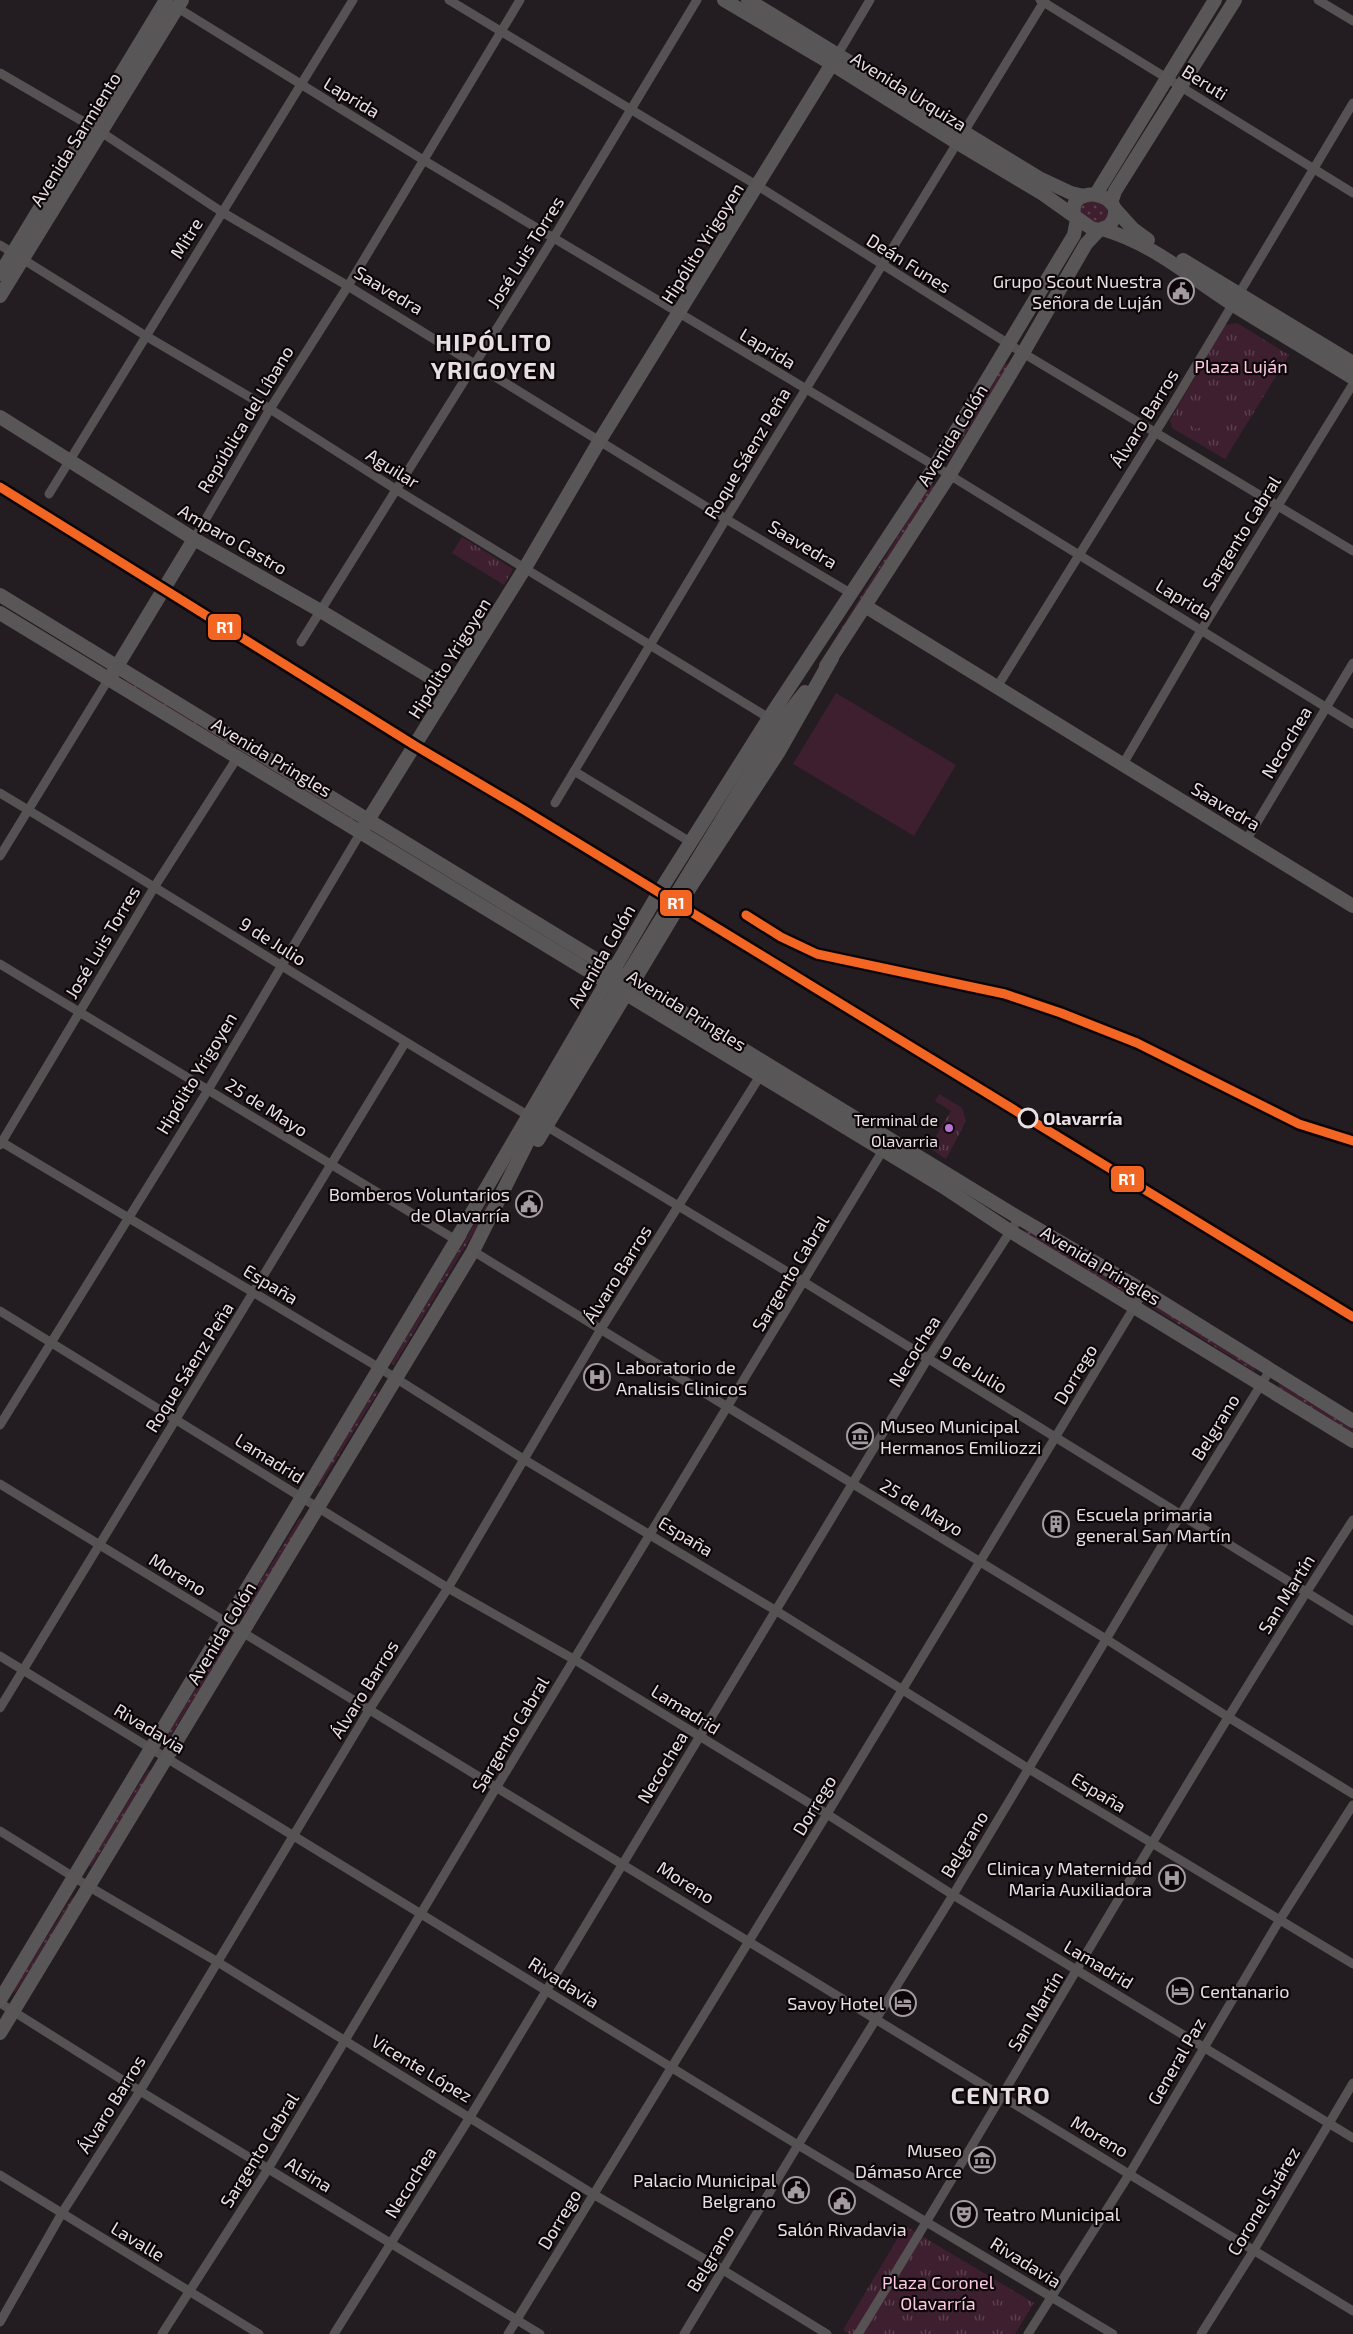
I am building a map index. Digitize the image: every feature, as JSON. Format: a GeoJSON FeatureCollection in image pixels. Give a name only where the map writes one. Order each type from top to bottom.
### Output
{"type":"FeatureCollection","features":[{"type":"Feature","properties":{"kind":"main road","name":"Avenida Urquiza"},"geometry":{"type":"LineString","coordinates":[[724,0],[835,59]]}},
{"type":"Feature","properties":{"kind":"main road","name":"Avenida Urquiza"},"geometry":{"type":"LineString","coordinates":[[748,0],[835,59],[960,137],[1076,216]]}},
{"type":"Feature","properties":{"kind":"main road"},"geometry":{"type":"LineString","coordinates":[[1215,0],[1090,195],[1075,202],[1076,216],[1091,228],[1123,235],[1147,246],[1353,363]]}},
{"type":"Feature","properties":{"kind":"main road"},"geometry":{"type":"LineString","coordinates":[[1100,230],[1112,222],[1115,191],[1234,0]]}},
{"type":"Feature","properties":{"kind":"main road","name":"Avenida Sarmiento"},"geometry":{"type":"LineString","coordinates":[[0,296],[18,255],[173,2]]}},
{"type":"Feature","properties":{"kind":"main road","name":"Hipólito Yrigoyen"},"geometry":{"type":"LineString","coordinates":[[361,832],[525,568],[600,440],[835,59]]}},
{"type":"Feature","properties":{"kind":"main road","name":"Avenida Urquiza"},"geometry":{"type":"LineString","coordinates":[[960,137],[1071,193],[1090,195]]}},
{"type":"Feature","properties":{"kind":"main road"},"geometry":{"type":"LineString","coordinates":[[1090,195],[1105,197],[1140,235],[1353,378]]}},
{"type":"Feature","properties":{"kind":"main road","name":"Avenida Colón"},"geometry":{"type":"LineString","coordinates":[[538,1121],[826,634],[935,466],[1074,235],[1076,216]]}},
{"type":"Feature","properties":{"kind":"main road","name":"Avenida Colón"},"geometry":{"type":"LineString","coordinates":[[0,2002],[150,1747],[456,1240],[627,994],[692,886],[778,753],[832,658],[949,476],[1086,244],[1100,230]]}},
{"type":"Feature","properties":{"kind":"main road","name":"Avenida Sarmiento"},"geometry":{"type":"LineString","coordinates":[[0,274],[18,255]]}},
{"type":"Feature","properties":{"kind":"main road","name":"Amparo Castro"},"geometry":{"type":"LineString","coordinates":[[0,417],[194,539],[319,610],[450,689]]}},
{"type":"Feature","properties":{"kind":"main road","name":"República del Líbano"},"geometry":{"type":"LineString","coordinates":[[108,680],[194,539]]}},
{"type":"Feature","properties":{"kind":"main road","name":"Avenida Pringles"},"geometry":{"type":"LineString","coordinates":[[0,595],[635,981],[1019,1218],[1144,1291],[1353,1421]]}},
{"type":"Feature","properties":{"kind":"main road","name":"Saavedra"},"geometry":{"type":"LineString","coordinates":[[865,606],[1248,839],[1353,906]]}},
{"type":"Feature","properties":{"kind":"main road","name":"Avenida Pringles"},"geometry":{"type":"LineString","coordinates":[[0,613],[883,1150],[1010,1231],[1353,1441]]}},
{"type":"Feature","properties":{"kind":"main road","name":"Avenida Colón"},"geometry":{"type":"LineString","coordinates":[[0,2033],[472,1251],[607,982],[658,894],[775,720],[832,658]]}},
{"type":"Feature","properties":{"kind":"street","name":"Mitre"},"geometry":{"type":"LineString","coordinates":[[49,494],[352,0]]}},
{"type":"Feature","properties":{"kind":"street","name":"Deán Funes"},"geometry":{"type":"LineString","coordinates":[[449,0],[758,186],[882,267],[1023,353],[1353,551]]}},
{"type":"Feature","properties":{"kind":"street","name":"República del Líbano"},"geometry":{"type":"LineString","coordinates":[[194,539],[270,409],[425,161],[520,0]]}},
{"type":"Feature","properties":{"kind":"street","name":"José Luis Torres"},"geometry":{"type":"LineString","coordinates":[[301,642],[554,237],[697,0]]}},
{"type":"Feature","properties":{"kind":"street","name":"Hipólito Yrigoyen"},"geometry":{"type":"LineString","coordinates":[[835,59],[870,0]]}},
{"type":"Feature","properties":{"kind":"street"},"geometry":{"type":"LineString","coordinates":[[1318,0],[1353,21]]}},
{"type":"Feature","properties":{"kind":"street","name":"Beruti"},"geometry":{"type":"LineString","coordinates":[[1043,1],[1353,193]]}},
{"type":"Feature","properties":{"kind":"street","name":"Roque Sáenz Peña"},"geometry":{"type":"LineString","coordinates":[[555,803],[1043,1]]}},
{"type":"Feature","properties":{"kind":"street","name":"Laprida"},"geometry":{"type":"LineString","coordinates":[[173,2],[300,85],[935,466],[1353,724]]}},
{"type":"Feature","properties":{"kind":"street","name":"Saavedra"},"geometry":{"type":"LineString","coordinates":[[0,73],[96,129],[222,212],[348,286],[852,594]]}},
{"type":"Feature","properties":{"kind":"street","name":"Álvaro Barros"},"geometry":{"type":"LineString","coordinates":[[997,687],[1155,433],[1353,103]]}},
{"type":"Feature","properties":{"kind":"street","name":"Aguilar"},"geometry":{"type":"LineString","coordinates":[[0,245],[146,336],[270,409],[650,646],[775,720]]}},
{"type":"Feature","properties":{"kind":"street","name":"Sargento Cabral"},"geometry":{"type":"LineString","coordinates":[[1123,764],[1202,629],[1353,384]]}},
{"type":"Feature","properties":{"kind":"street","name":"Necochea"},"geometry":{"type":"LineString","coordinates":[[1248,839],[1353,663]]}},
{"type":"Feature","properties":{"kind":"street","name":"República del Líbano"},"geometry":{"type":"LineString","coordinates":[[0,856],[108,680]]}},
{"type":"Feature","properties":{"kind":"street","name":"José Luis Torres"},"geometry":{"type":"LineString","coordinates":[[1,1142],[155,886],[237,758]]}},
{"type":"Feature","properties":{"kind":"street"},"geometry":{"type":"LineString","coordinates":[[574,771],[692,843]]}},
{"type":"Feature","properties":{"kind":"street","name":"9 de Julio"},"geometry":{"type":"LineString","coordinates":[[0,793],[155,886],[405,1043],[804,1282],[1353,1621]]}},
{"type":"Feature","properties":{"kind":"street","name":"Hipólito Yrigoyen"},"geometry":{"type":"LineString","coordinates":[[0,1425],[208,1090],[361,832]]}},
{"type":"Feature","properties":{"kind":"street","name":"25 de Mayo"},"geometry":{"type":"LineString","coordinates":[[0,964],[79,1014],[456,1240]]}},
{"type":"Feature","properties":{"kind":"street","name":"Roque Sáenz Peña"},"geometry":{"type":"LineString","coordinates":[[0,1708],[405,1043]]}},
{"type":"Feature","properties":{"kind":"street","name":"Álvaro Barros"},"geometry":{"type":"LineString","coordinates":[[0,2322],[62,2213],[140,2091],[216,1961],[369,1710],[448,1588],[601,1329],[760,1076]]}},
{"type":"Feature","properties":{"kind":"street","name":"España"},"geometry":{"type":"LineString","coordinates":[[1,1142],[130,1216],[378,1367],[395,1380],[525,1460],[776,1610],[1029,1769],[1353,1964]]}},
{"type":"Feature","properties":{"kind":"street","name":"Sargento Cabral"},"geometry":{"type":"LineString","coordinates":[[162,2334],[268,2169],[883,1150]]}},
{"type":"Feature","properties":{"kind":"street","name":"Necochea"},"geometry":{"type":"LineString","coordinates":[[334,2334],[470,2117],[927,1360],[1019,1218]]}},
{"type":"Feature","properties":{"kind":"street","name":"25 de Mayo"},"geometry":{"type":"LineString","coordinates":[[472,1251],[980,1561],[1353,1794]]}},
{"type":"Feature","properties":{"kind":"street","name":"Dorrego"},"geometry":{"type":"LineString","coordinates":[[508,2334],[750,1941],[1144,1291]]}},
{"type":"Feature","properties":{"kind":"street","name":"Lamadrid"},"geometry":{"type":"LineString","coordinates":[[0,1311],[448,1588],[575,1660],[827,1814],[953,1895],[1353,2138]]}},
{"type":"Feature","properties":{"kind":"street","name":"Belgrano"},"geometry":{"type":"LineString","coordinates":[[684,2334],[953,1895],[1270,1370]]}},
{"type":"Feature","properties":{"kind":"street","name":"Moreno"},"geometry":{"type":"LineString","coordinates":[[0,1484],[1353,2311]]}},
{"type":"Feature","properties":{"kind":"street","name":"San Martín"},"geometry":{"type":"LineString","coordinates":[[858,2334],[1003,2097],[1228,1717],[1353,1520]]}},
{"type":"Feature","properties":{"kind":"street","name":"Rivadavia"},"geometry":{"type":"LineString","coordinates":[[0,1656],[798,2145],[927,2220],[1113,2334]]}},
{"type":"Feature","properties":{"kind":"street","name":"General Paz"},"geometry":{"type":"LineString","coordinates":[[1028,2334],[1130,2173],[1279,1921],[1353,1805]]}},
{"type":"Feature","properties":{"kind":"street","name":"Vicente López"},"geometry":{"type":"LineString","coordinates":[[0,1831],[216,1961],[593,2194],[827,2334]]}},
{"type":"Feature","properties":{"kind":"street","name":"Alsina"},"geometry":{"type":"LineString","coordinates":[[0,2002],[140,2091],[540,2334]]}},
{"type":"Feature","properties":{"kind":"street","name":"Coronel Suárez"},"geometry":{"type":"LineString","coordinates":[[1201,2334],[1353,2084]]}},
{"type":"Feature","properties":{"kind":"street","name":"Lavalle"},"geometry":{"type":"LineString","coordinates":[[0,2175],[259,2334]]}},
{"type":"Feature","properties":{"kind":"green space"},"geometry":{"type":"Polygon","coordinates":[[[1088,198],[1106,206],[1109,218],[1098,225],[1081,215],[1080,206],[1088,198]]]}},
{"type":"Feature","properties":{"kind":"green space","name":"Plaza Luján"},"geometry":{"type":"Polygon","coordinates":[[[1237,323],[1289,355],[1225,459],[1172,428],[1170,420],[1225,325],[1237,323]]]}},
{"type":"Feature","properties":{"kind":"green space"},"geometry":{"type":"Polygon","coordinates":[[[1005,363],[1009,365],[949,460],[946,458],[1005,363]]]}},
{"type":"Feature","properties":{"kind":"green space"},"geometry":{"type":"Polygon","coordinates":[[[1228,402],[1232,421],[1194,429],[1190,411],[1228,402]]]}},
{"type":"Feature","properties":{"kind":"green space"},"geometry":{"type":"Polygon","coordinates":[[[930,484],[934,486],[834,647],[831,645],[930,484]]]}},
{"type":"Feature","properties":{"kind":"green space"},"geometry":{"type":"Polygon","coordinates":[[[462,537],[513,569],[504,585],[452,553],[462,537]]]}},
{"type":"Feature","properties":{"kind":"green space"},"geometry":{"type":"Polygon","coordinates":[[[126,680],[355,817],[353,820],[124,683],[126,680]]]}},
{"type":"Feature","properties":{"kind":"green space"},"geometry":{"type":"Polygon","coordinates":[[[836,693],[956,765],[914,836],[793,764],[836,693]]]}},
{"type":"Feature","properties":{"kind":"green space"},"geometry":{"type":"Polygon","coordinates":[[[939,1094],[962,1108],[966,1121],[946,1159],[929,1148],[951,1111],[935,1101],[939,1094]]]}},
{"type":"Feature","properties":{"kind":"green space"},"geometry":{"type":"Polygon","coordinates":[[[486,1205],[489,1207],[394,1365],[391,1363],[486,1205]]]}},
{"type":"Feature","properties":{"kind":"green space"},"geometry":{"type":"Polygon","coordinates":[[[1026,1229],[1129,1292],[1127,1296],[1024,1232],[1026,1229]]]}},
{"type":"Feature","properties":{"kind":"green space"},"geometry":{"type":"Polygon","coordinates":[[[1152,1304],[1256,1367],[1254,1371],[1151,1307],[1152,1304]]]}},
{"type":"Feature","properties":{"kind":"green space"},"geometry":{"type":"Polygon","coordinates":[[[1280,1384],[1353,1429],[1353,1433],[1278,1387],[1280,1384]]]}},
{"type":"Feature","properties":{"kind":"green space"},"geometry":{"type":"Polygon","coordinates":[[[375,1390],[378,1392],[319,1487],[316,1485],[375,1390]]]}},
{"type":"Feature","properties":{"kind":"green space"},"geometry":{"type":"Polygon","coordinates":[[[300,1518],[303,1520],[244,1615],[241,1613],[300,1518]]]}},
{"type":"Feature","properties":{"kind":"green space"},"geometry":{"type":"Polygon","coordinates":[[[224,1644],[227,1646],[167,1741],[164,1739],[224,1644]]]}},
{"type":"Feature","properties":{"kind":"green space"},"geometry":{"type":"Polygon","coordinates":[[[148,1770],[151,1772],[91,1867],[88,1865],[148,1770]]]}},
{"type":"Feature","properties":{"kind":"green space"},"geometry":{"type":"Polygon","coordinates":[[[72,1897],[75,1898],[15,1993],[13,1991],[72,1897]]]}},
{"type":"Feature","properties":{"kind":"green space","name":"Plaza Coronel Olavarría"},"geometry":{"type":"Polygon","coordinates":[[[905,2226],[1034,2303],[1015,2334],[849,2334],[843,2330],[905,2226]]]}},
{"type":"Feature","properties":{"kind":"transit line","name":"R1"},"geometry":{"type":"LineString","coordinates":[[0,487],[414,745],[1353,1317]]}},
{"type":"Feature","properties":{"kind":"transit line","name":"R1"},"geometry":{"type":"LineString","coordinates":[[746,915],[781,937],[817,954],[1005,994],[1061,1013],[1137,1043],[1299,1124],[1353,1141]]}},
{"type":"Feature","properties":{"kind":"place","name":"Grupo Scout Nuestra Señora de Luján"},"geometry":{"type":"Point","coordinates":[1181,291]}},
{"type":"Feature","properties":{"kind":"place","name":"Olavarría"},"geometry":{"type":"Point","coordinates":[1028,1118]}},
{"type":"Feature","properties":{"kind":"place","name":"Terminal de Olavarria"},"geometry":{"type":"Point","coordinates":[949,1128]}},
{"type":"Feature","properties":{"kind":"place","name":"Bomberos Voluntarios de Olavarría"},"geometry":{"type":"Point","coordinates":[529,1204]}},
{"type":"Feature","properties":{"kind":"place","name":"Laboratorio de Analisis Clinicos"},"geometry":{"type":"Point","coordinates":[597,1377]}},
{"type":"Feature","properties":{"kind":"place","name":"Museo Municipal Hermanos Emiliozzi"},"geometry":{"type":"Point","coordinates":[860,1436]}},
{"type":"Feature","properties":{"kind":"place","name":"Escuela primaria general San Martín"},"geometry":{"type":"Point","coordinates":[1056,1524]}},
{"type":"Feature","properties":{"kind":"place","name":"Clinica y Maternidad Maria Auxiliadora"},"geometry":{"type":"Point","coordinates":[1172,1878]}},
{"type":"Feature","properties":{"kind":"place","name":"Centanario"},"geometry":{"type":"Point","coordinates":[1180,1991]}},
{"type":"Feature","properties":{"kind":"place","name":"Savoy Hotel"},"geometry":{"type":"Point","coordinates":[903,2003]}},
{"type":"Feature","properties":{"kind":"place","name":"Museo Dámaso Arce"},"geometry":{"type":"Point","coordinates":[982,2160]}},
{"type":"Feature","properties":{"kind":"place","name":"Palacio Municipal Belgrano"},"geometry":{"type":"Point","coordinates":[796,2190]}},
{"type":"Feature","properties":{"kind":"place","name":"Salón Rivadavia"},"geometry":{"type":"Point","coordinates":[842,2201]}},
{"type":"Feature","properties":{"kind":"place","name":"Teatro Municipal"},"geometry":{"type":"Point","coordinates":[964,2214]}},
{"type":"Feature","properties":{"kind":"district","name":"HIPÓLITO YRIGOYEN"},"geometry":{"type":"Point","coordinates":[494,355]}},
{"type":"Feature","properties":{"kind":"district","name":"CENTRO"},"geometry":{"type":"Point","coordinates":[1001,2094]}}]}
